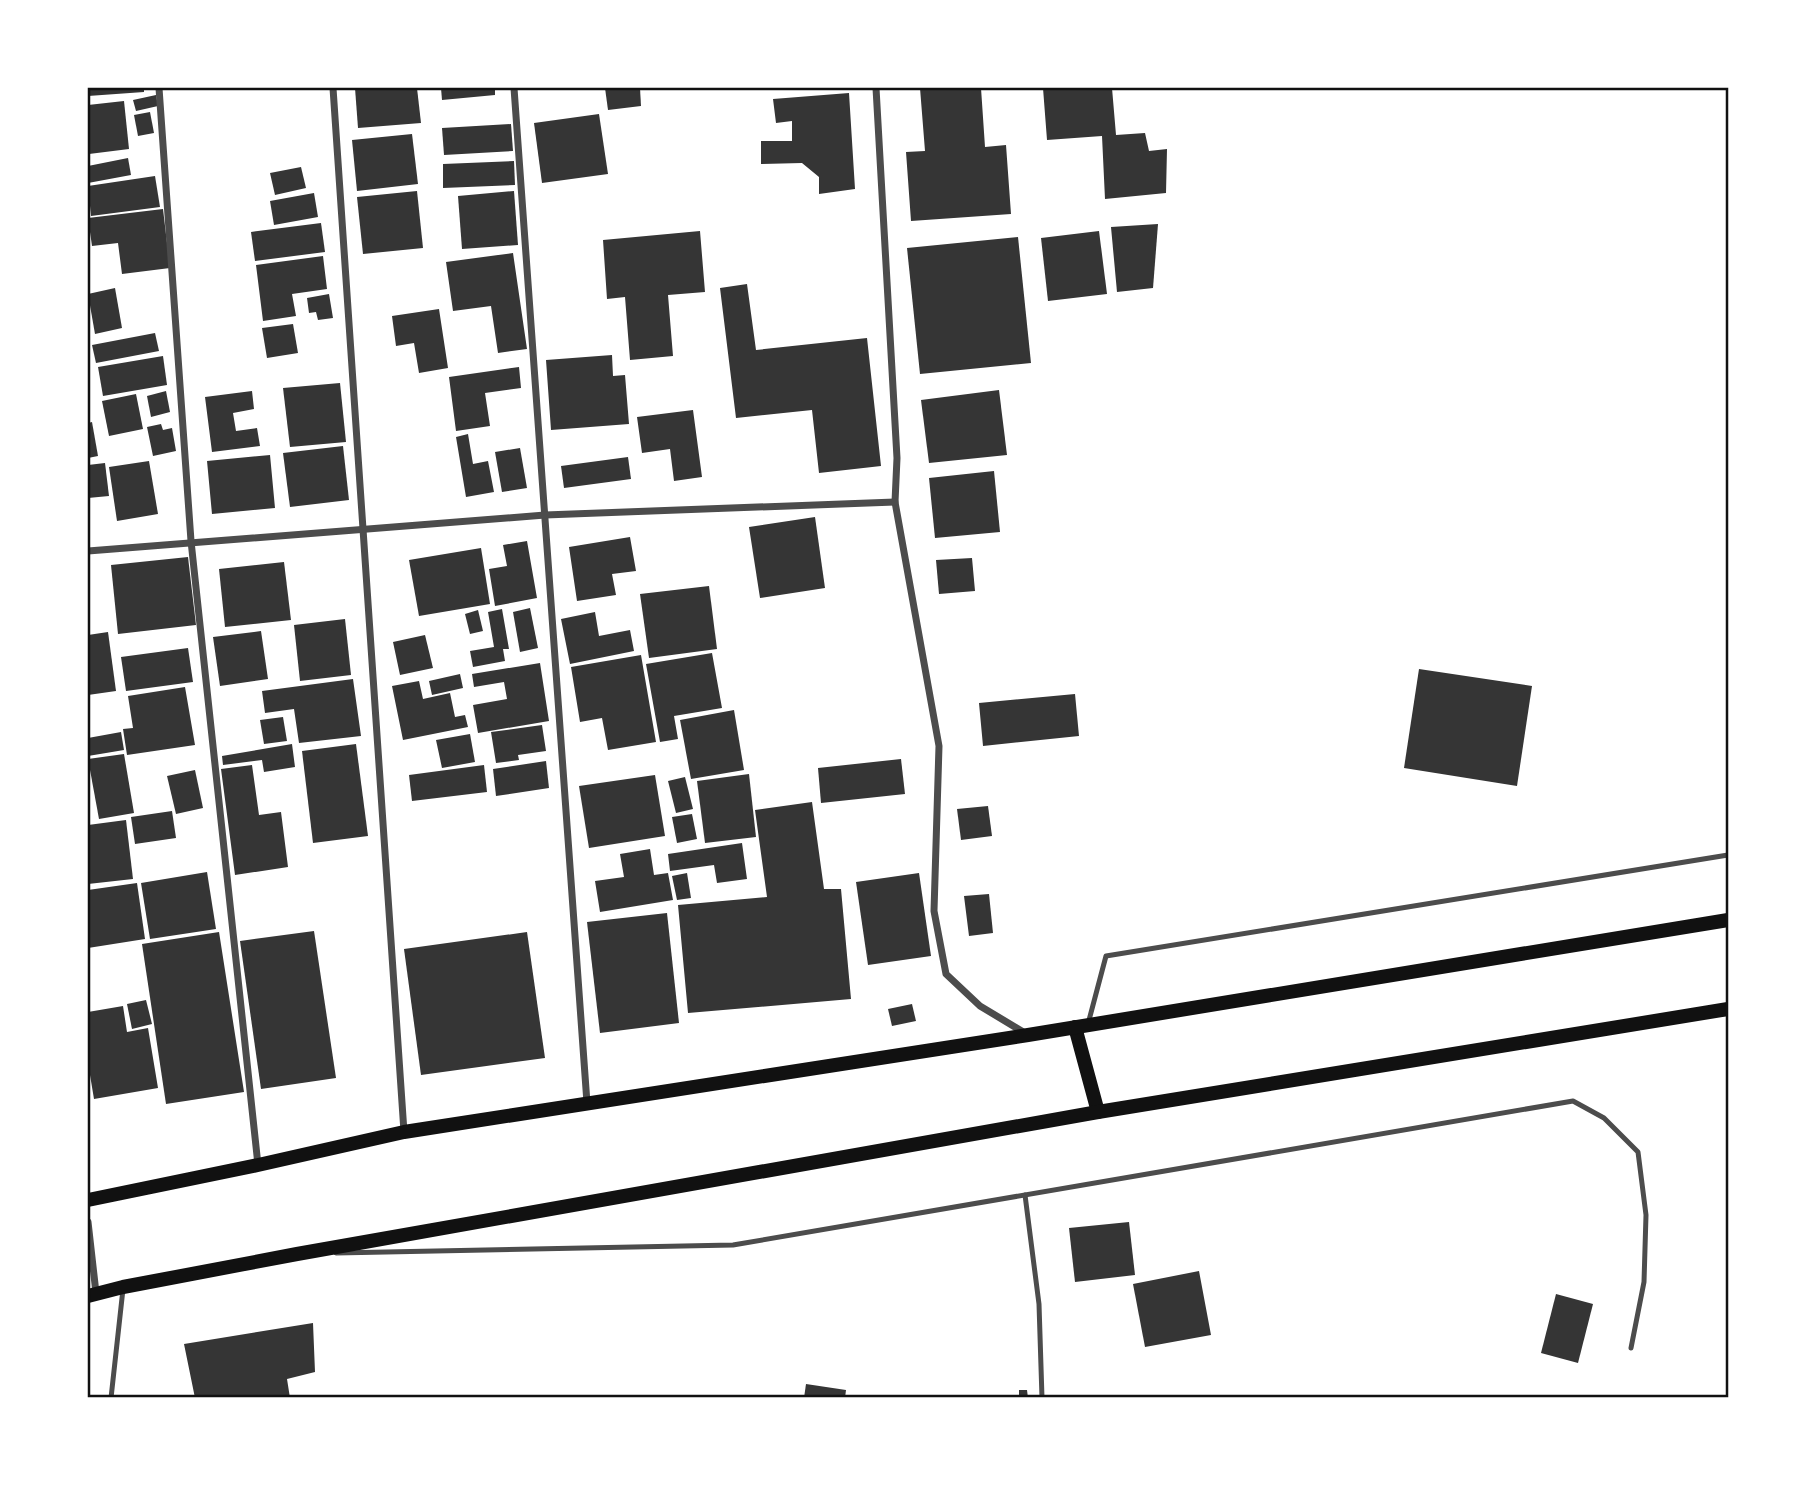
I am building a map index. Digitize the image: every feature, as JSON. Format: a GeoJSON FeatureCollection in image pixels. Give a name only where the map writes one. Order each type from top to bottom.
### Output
{"type":"FeatureCollection","features":[{"type":"Feature","properties":{"kind":"main road"},"geometry":{"type":"LineString","coordinates":[[88,1200],[404,1132],[1028,1035],[1728,919]]}},
{"type":"Feature","properties":{"kind":"main road"},"geometry":{"type":"LineString","coordinates":[[92,1294],[297,1254],[1098,1112],[1728,1009]]}},
{"type":"Feature","properties":{"kind":"main road"},"geometry":{"type":"LineString","coordinates":[[1081,1026],[1098,1112]]}},
{"type":"Feature","properties":{"kind":"street"},"geometry":{"type":"LineString","coordinates":[[159,88],[191,541],[258,1165]]}},
{"type":"Feature","properties":{"kind":"street"},"geometry":{"type":"LineString","coordinates":[[333,88],[404,1132]]}},
{"type":"Feature","properties":{"kind":"street"},"geometry":{"type":"LineString","coordinates":[[514,88],[587,1103]]}},
{"type":"Feature","properties":{"kind":"street"},"geometry":{"type":"LineString","coordinates":[[876,88],[897,458],[895,502],[939,746],[934,911],[946,974],[980,1006],[1028,1035]]}},
{"type":"Feature","properties":{"kind":"street"},"geometry":{"type":"LineString","coordinates":[[88,551],[545,515],[895,502]]}},
{"type":"Feature","properties":{"kind":"street"},"geometry":{"type":"LineString","coordinates":[[88,1222],[92,1294]]}},
{"type":"Feature","properties":{"kind":"lane"},"geometry":{"type":"LineString","coordinates":[[1081,1026],[1106,956],[1728,855]]}},
{"type":"Feature","properties":{"kind":"lane"},"geometry":{"type":"LineString","coordinates":[[297,1254],[733,1245],[1573,1101],[1604,1118],[1638,1152],[1646,1214],[1645,1268],[1631,1348]]}},
{"type":"Feature","properties":{"kind":"lane"},"geometry":{"type":"LineString","coordinates":[[1025,1195],[1039,1304],[1042,1398]]}},
{"type":"Feature","properties":{"kind":"lane"},"geometry":{"type":"LineString","coordinates":[[111,1398],[123,1287]]}},
{"type":"Feature","properties":{"kind":"building"},"geometry":{"type":"Polygon","coordinates":[[[88,88],[144,88],[144,92],[88,96],[88,88]]]}},
{"type":"Feature","properties":{"kind":"building"},"geometry":{"type":"Polygon","coordinates":[[[355,88],[417,88],[421,123],[358,128],[355,88]]]}},
{"type":"Feature","properties":{"kind":"building"},"geometry":{"type":"Polygon","coordinates":[[[441,88],[495,88],[495,95],[442,100],[441,88]]]}},
{"type":"Feature","properties":{"kind":"building"},"geometry":{"type":"Polygon","coordinates":[[[605,88],[640,88],[641,106],[608,110],[605,88]]]}},
{"type":"Feature","properties":{"kind":"building"},"geometry":{"type":"Polygon","coordinates":[[[920,88],[981,88],[985,147],[1006,145],[1011,214],[911,221],[906,152],[925,151],[920,88]]]}},
{"type":"Feature","properties":{"kind":"building"},"geometry":{"type":"Polygon","coordinates":[[[1043,88],[1112,88],[1116,135],[1145,133],[1149,151],[1167,149],[1166,193],[1105,199],[1102,136],[1047,140],[1043,88]]]}},
{"type":"Feature","properties":{"kind":"building"},"geometry":{"type":"Polygon","coordinates":[[[849,93],[855,189],[819,194],[819,177],[802,163],[761,164],[761,141],[792,141],[792,121],[776,123],[773,99],[849,93]]]}},
{"type":"Feature","properties":{"kind":"building"},"geometry":{"type":"Polygon","coordinates":[[[156,95],[158,106],[136,111],[133,100],[156,95]]]}},
{"type":"Feature","properties":{"kind":"building"},"geometry":{"type":"Polygon","coordinates":[[[124,101],[129,149],[89,154],[88,105],[124,101]]]}},
{"type":"Feature","properties":{"kind":"building"},"geometry":{"type":"Polygon","coordinates":[[[150,112],[154,133],[138,136],[134,115],[150,112]]]}},
{"type":"Feature","properties":{"kind":"building"},"geometry":{"type":"Polygon","coordinates":[[[599,114],[608,174],[542,183],[534,123],[599,114]]]}},
{"type":"Feature","properties":{"kind":"building"},"geometry":{"type":"Polygon","coordinates":[[[511,124],[513,151],[444,155],[442,128],[511,124]]]}},
{"type":"Feature","properties":{"kind":"building"},"geometry":{"type":"Polygon","coordinates":[[[412,134],[418,184],[357,191],[352,140],[412,134]]]}},
{"type":"Feature","properties":{"kind":"building"},"geometry":{"type":"Polygon","coordinates":[[[128,158],[131,175],[88,183],[88,166],[128,158]]]}},
{"type":"Feature","properties":{"kind":"building"},"geometry":{"type":"Polygon","coordinates":[[[514,161],[515,185],[443,188],[443,164],[514,161]]]}},
{"type":"Feature","properties":{"kind":"building"},"geometry":{"type":"Polygon","coordinates":[[[301,167],[306,188],[275,195],[270,173],[301,167]]]}},
{"type":"Feature","properties":{"kind":"building"},"geometry":{"type":"Polygon","coordinates":[[[155,176],[160,207],[91,216],[88,186],[155,176]]]}},
{"type":"Feature","properties":{"kind":"building"},"geometry":{"type":"Polygon","coordinates":[[[417,191],[423,248],[363,254],[357,197],[417,191]]]}},
{"type":"Feature","properties":{"kind":"building"},"geometry":{"type":"Polygon","coordinates":[[[514,191],[518,245],[462,249],[458,196],[514,191]]]}},
{"type":"Feature","properties":{"kind":"building"},"geometry":{"type":"Polygon","coordinates":[[[314,193],[318,217],[274,225],[270,201],[314,193]]]}},
{"type":"Feature","properties":{"kind":"building"},"geometry":{"type":"Polygon","coordinates":[[[163,209],[170,268],[122,274],[118,243],[92,246],[88,218],[163,209]]]}},
{"type":"Feature","properties":{"kind":"building"},"geometry":{"type":"Polygon","coordinates":[[[321,223],[325,252],[255,261],[251,232],[321,223]]]}},
{"type":"Feature","properties":{"kind":"building"},"geometry":{"type":"Polygon","coordinates":[[[1158,224],[1153,288],[1117,292],[1111,227],[1158,224]]]}},
{"type":"Feature","properties":{"kind":"building"},"geometry":{"type":"Polygon","coordinates":[[[700,231],[705,292],[668,295],[673,356],[630,360],[625,297],[607,299],[603,240],[700,231]]]}},
{"type":"Feature","properties":{"kind":"building"},"geometry":{"type":"Polygon","coordinates":[[[1099,231],[1107,294],[1048,301],[1041,238],[1099,231]]]}},
{"type":"Feature","properties":{"kind":"building"},"geometry":{"type":"Polygon","coordinates":[[[1018,237],[1031,363],[920,374],[907,248],[1018,237]]]}},
{"type":"Feature","properties":{"kind":"building"},"geometry":{"type":"Polygon","coordinates":[[[513,253],[527,349],[498,353],[491,306],[453,311],[446,262],[513,253]]]}},
{"type":"Feature","properties":{"kind":"building"},"geometry":{"type":"Polygon","coordinates":[[[323,256],[327,289],[292,294],[296,316],[263,321],[256,265],[323,256]]]}},
{"type":"Feature","properties":{"kind":"building"},"geometry":{"type":"Polygon","coordinates":[[[747,284],[756,350],[867,338],[881,466],[819,473],[812,410],[736,418],[720,288],[747,284]]]}},
{"type":"Feature","properties":{"kind":"building"},"geometry":{"type":"Polygon","coordinates":[[[115,288],[122,328],[95,334],[88,294],[115,288]]]}},
{"type":"Feature","properties":{"kind":"building"},"geometry":{"type":"Polygon","coordinates":[[[329,294],[333,318],[318,320],[316,312],[309,313],[307,298],[329,294]]]}},
{"type":"Feature","properties":{"kind":"building"},"geometry":{"type":"Polygon","coordinates":[[[439,309],[448,368],[419,373],[414,343],[396,346],[392,316],[439,309]]]}},
{"type":"Feature","properties":{"kind":"building"},"geometry":{"type":"Polygon","coordinates":[[[293,324],[298,353],[267,358],[262,328],[293,324]]]}},
{"type":"Feature","properties":{"kind":"building"},"geometry":{"type":"Polygon","coordinates":[[[155,333],[159,351],[96,363],[92,345],[155,333]]]}},
{"type":"Feature","properties":{"kind":"building"},"geometry":{"type":"Polygon","coordinates":[[[612,355],[613,376],[625,375],[629,424],[551,430],[546,360],[612,355]]]}},
{"type":"Feature","properties":{"kind":"building"},"geometry":{"type":"Polygon","coordinates":[[[163,356],[167,385],[103,396],[98,367],[163,356]]]}},
{"type":"Feature","properties":{"kind":"building"},"geometry":{"type":"Polygon","coordinates":[[[519,367],[521,388],[485,393],[490,426],[456,431],[449,377],[519,367]]]}},
{"type":"Feature","properties":{"kind":"building"},"geometry":{"type":"Polygon","coordinates":[[[340,383],[346,442],[290,447],[283,388],[340,383]]]}},
{"type":"Feature","properties":{"kind":"building"},"geometry":{"type":"Polygon","coordinates":[[[999,390],[1007,455],[929,463],[921,400],[999,390]]]}},
{"type":"Feature","properties":{"kind":"building"},"geometry":{"type":"Polygon","coordinates":[[[166,391],[170,412],[151,417],[147,396],[166,391]]]}},
{"type":"Feature","properties":{"kind":"building"},"geometry":{"type":"Polygon","coordinates":[[[252,391],[254,409],[233,413],[236,431],[257,428],[260,446],[212,452],[205,397],[252,391]]]}},
{"type":"Feature","properties":{"kind":"building"},"geometry":{"type":"Polygon","coordinates":[[[136,394],[143,429],[109,436],[102,401],[136,394]]]}},
{"type":"Feature","properties":{"kind":"building"},"geometry":{"type":"Polygon","coordinates":[[[693,410],[702,477],[674,481],[670,449],[642,453],[637,417],[693,410]]]}},
{"type":"Feature","properties":{"kind":"building"},"geometry":{"type":"Polygon","coordinates":[[[92,422],[98,456],[88,458],[88,423],[92,422]]]}},
{"type":"Feature","properties":{"kind":"building"},"geometry":{"type":"Polygon","coordinates":[[[161,424],[163,430],[172,428],[176,451],[153,456],[147,427],[161,424]]]}},
{"type":"Feature","properties":{"kind":"building"},"geometry":{"type":"Polygon","coordinates":[[[468,434],[473,464],[488,461],[494,492],[466,497],[456,437],[468,434]]]}},
{"type":"Feature","properties":{"kind":"building"},"geometry":{"type":"Polygon","coordinates":[[[343,446],[349,500],[290,507],[283,453],[343,446]]]}},
{"type":"Feature","properties":{"kind":"building"},"geometry":{"type":"Polygon","coordinates":[[[520,448],[527,488],[502,492],[495,452],[520,448]]]}},
{"type":"Feature","properties":{"kind":"building"},"geometry":{"type":"Polygon","coordinates":[[[270,455],[275,508],[212,514],[207,461],[270,455]]]}},
{"type":"Feature","properties":{"kind":"building"},"geometry":{"type":"Polygon","coordinates":[[[628,457],[631,479],[564,488],[561,466],[628,457]]]}},
{"type":"Feature","properties":{"kind":"building"},"geometry":{"type":"Polygon","coordinates":[[[149,461],[158,514],[117,521],[109,467],[149,461]]]}},
{"type":"Feature","properties":{"kind":"building"},"geometry":{"type":"Polygon","coordinates":[[[105,463],[109,496],[88,498],[88,465],[105,463]]]}},
{"type":"Feature","properties":{"kind":"building"},"geometry":{"type":"Polygon","coordinates":[[[994,471],[1000,532],[935,538],[929,478],[994,471]]]}},
{"type":"Feature","properties":{"kind":"building"},"geometry":{"type":"Polygon","coordinates":[[[815,517],[825,588],[760,598],[749,527],[815,517]]]}},
{"type":"Feature","properties":{"kind":"building"},"geometry":{"type":"Polygon","coordinates":[[[630,537],[636,571],[612,574],[616,595],[577,601],[569,547],[630,537]]]}},
{"type":"Feature","properties":{"kind":"building"},"geometry":{"type":"Polygon","coordinates":[[[527,541],[537,598],[495,606],[489,569],[507,566],[503,545],[527,541]]]}},
{"type":"Feature","properties":{"kind":"building"},"geometry":{"type":"Polygon","coordinates":[[[481,548],[490,604],[419,616],[409,560],[481,548]]]}},
{"type":"Feature","properties":{"kind":"building"},"geometry":{"type":"Polygon","coordinates":[[[188,557],[196,625],[118,634],[111,565],[188,557]]]}},
{"type":"Feature","properties":{"kind":"building"},"geometry":{"type":"Polygon","coordinates":[[[972,558],[975,591],[939,594],[936,560],[972,558]]]}},
{"type":"Feature","properties":{"kind":"building"},"geometry":{"type":"Polygon","coordinates":[[[284,562],[291,620],[225,627],[219,569],[284,562]]]}},
{"type":"Feature","properties":{"kind":"building"},"geometry":{"type":"Polygon","coordinates":[[[709,586],[717,649],[649,658],[640,594],[709,586]]]}},
{"type":"Feature","properties":{"kind":"building"},"geometry":{"type":"Polygon","coordinates":[[[530,608],[538,648],[520,652],[513,612],[530,608]]]}},
{"type":"Feature","properties":{"kind":"building"},"geometry":{"type":"Polygon","coordinates":[[[502,609],[509,649],[503,649],[505,661],[473,667],[470,651],[494,647],[488,612],[502,609]]]}},
{"type":"Feature","properties":{"kind":"building"},"geometry":{"type":"Polygon","coordinates":[[[478,610],[483,631],[470,634],[465,614],[478,610]]]}},
{"type":"Feature","properties":{"kind":"building"},"geometry":{"type":"Polygon","coordinates":[[[595,612],[599,636],[630,630],[634,651],[570,664],[561,619],[595,612]]]}},
{"type":"Feature","properties":{"kind":"building"},"geometry":{"type":"Polygon","coordinates":[[[345,619],[351,675],[300,681],[294,625],[345,619]]]}},
{"type":"Feature","properties":{"kind":"building"},"geometry":{"type":"Polygon","coordinates":[[[261,631],[268,679],[220,686],[213,637],[261,631]]]}},
{"type":"Feature","properties":{"kind":"building"},"geometry":{"type":"Polygon","coordinates":[[[108,632],[116,691],[88,695],[88,635],[108,632]]]}},
{"type":"Feature","properties":{"kind":"building"},"geometry":{"type":"Polygon","coordinates":[[[425,635],[433,668],[400,675],[393,642],[425,635]]]}},
{"type":"Feature","properties":{"kind":"building"},"geometry":{"type":"Polygon","coordinates":[[[188,648],[193,682],[126,691],[121,657],[188,648]]]}},
{"type":"Feature","properties":{"kind":"building"},"geometry":{"type":"Polygon","coordinates":[[[712,653],[722,708],[674,716],[678,739],[660,742],[646,664],[712,653]]]}},
{"type":"Feature","properties":{"kind":"building"},"geometry":{"type":"Polygon","coordinates":[[[641,655],[656,742],[608,750],[602,718],[580,722],[571,667],[641,655]]]}},
{"type":"Feature","properties":{"kind":"building"},"geometry":{"type":"Polygon","coordinates":[[[540,663],[549,721],[478,733],[473,705],[507,699],[504,682],[474,687],[472,674],[540,663]]]}},
{"type":"Feature","properties":{"kind":"building"},"geometry":{"type":"Polygon","coordinates":[[[1419,669],[1532,686],[1517,786],[1404,768],[1419,669]]]}},
{"type":"Feature","properties":{"kind":"building"},"geometry":{"type":"Polygon","coordinates":[[[460,674],[463,688],[432,695],[429,681],[460,674]]]}},
{"type":"Feature","properties":{"kind":"building"},"geometry":{"type":"Polygon","coordinates":[[[353,679],[361,736],[299,743],[294,709],[265,713],[262,691],[353,679]]]}},
{"type":"Feature","properties":{"kind":"building"},"geometry":{"type":"Polygon","coordinates":[[[419,681],[423,699],[450,693],[455,717],[465,715],[468,727],[403,740],[392,686],[419,681]]]}},
{"type":"Feature","properties":{"kind":"building"},"geometry":{"type":"Polygon","coordinates":[[[185,687],[195,745],[127,755],[123,729],[133,728],[128,696],[185,687]]]}},
{"type":"Feature","properties":{"kind":"building"},"geometry":{"type":"Polygon","coordinates":[[[1075,694],[1079,736],[983,746],[979,703],[1075,694]]]}},
{"type":"Feature","properties":{"kind":"building"},"geometry":{"type":"Polygon","coordinates":[[[734,710],[744,770],[691,779],[680,720],[734,710]]]}},
{"type":"Feature","properties":{"kind":"building"},"geometry":{"type":"Polygon","coordinates":[[[283,717],[287,741],[264,744],[260,720],[283,717]]]}},
{"type":"Feature","properties":{"kind":"building"},"geometry":{"type":"Polygon","coordinates":[[[542,725],[546,751],[518,755],[519,760],[496,763],[491,732],[542,725]]]}},
{"type":"Feature","properties":{"kind":"building"},"geometry":{"type":"Polygon","coordinates":[[[121,732],[124,750],[88,756],[88,738],[121,732]]]}},
{"type":"Feature","properties":{"kind":"building"},"geometry":{"type":"Polygon","coordinates":[[[470,734],[475,762],[442,768],[436,740],[470,734]]]}},
{"type":"Feature","properties":{"kind":"building"},"geometry":{"type":"Polygon","coordinates":[[[292,744],[295,767],[264,772],[262,760],[223,765],[222,756],[292,744]]]}},
{"type":"Feature","properties":{"kind":"building"},"geometry":{"type":"Polygon","coordinates":[[[356,744],[368,836],[313,843],[302,751],[356,744]]]}},
{"type":"Feature","properties":{"kind":"building"},"geometry":{"type":"Polygon","coordinates":[[[124,754],[134,813],[99,819],[88,759],[124,754]]]}},
{"type":"Feature","properties":{"kind":"building"},"geometry":{"type":"Polygon","coordinates":[[[901,759],[905,794],[821,803],[818,768],[901,759]]]}},
{"type":"Feature","properties":{"kind":"building"},"geometry":{"type":"Polygon","coordinates":[[[546,761],[549,788],[496,796],[493,769],[546,761]]]}},
{"type":"Feature","properties":{"kind":"building"},"geometry":{"type":"Polygon","coordinates":[[[252,765],[259,815],[281,812],[288,867],[235,875],[221,769],[252,765]]]}},
{"type":"Feature","properties":{"kind":"building"},"geometry":{"type":"Polygon","coordinates":[[[484,765],[487,792],[412,801],[409,775],[484,765]]]}},
{"type":"Feature","properties":{"kind":"building"},"geometry":{"type":"Polygon","coordinates":[[[195,770],[203,808],[176,814],[167,776],[195,770]]]}},
{"type":"Feature","properties":{"kind":"building"},"geometry":{"type":"Polygon","coordinates":[[[749,774],[756,837],[705,843],[697,781],[749,774]]]}},
{"type":"Feature","properties":{"kind":"building"},"geometry":{"type":"Polygon","coordinates":[[[655,775],[665,836],[589,848],[579,786],[655,775]]]}},
{"type":"Feature","properties":{"kind":"building"},"geometry":{"type":"Polygon","coordinates":[[[685,777],[693,809],[676,813],[668,781],[685,777]]]}},
{"type":"Feature","properties":{"kind":"building"},"geometry":{"type":"Polygon","coordinates":[[[812,802],[824,889],[841,889],[851,999],[688,1013],[678,905],[767,897],[755,810],[812,802]]]}},
{"type":"Feature","properties":{"kind":"building"},"geometry":{"type":"Polygon","coordinates":[[[988,806],[992,836],[961,840],[957,809],[988,806]]]}},
{"type":"Feature","properties":{"kind":"building"},"geometry":{"type":"Polygon","coordinates":[[[172,811],[176,838],[135,844],[131,817],[172,811]]]}},
{"type":"Feature","properties":{"kind":"building"},"geometry":{"type":"Polygon","coordinates":[[[692,814],[697,839],[677,843],[672,817],[692,814]]]}},
{"type":"Feature","properties":{"kind":"building"},"geometry":{"type":"Polygon","coordinates":[[[126,820],[133,879],[88,884],[88,825],[126,820]]]}},
{"type":"Feature","properties":{"kind":"building"},"geometry":{"type":"Polygon","coordinates":[[[742,843],[747,879],[717,883],[714,865],[670,871],[668,854],[742,843]]]}},
{"type":"Feature","properties":{"kind":"building"},"geometry":{"type":"Polygon","coordinates":[[[650,849],[654,875],[668,873],[673,900],[600,912],[595,881],[624,877],[620,854],[650,849]]]}},
{"type":"Feature","properties":{"kind":"building"},"geometry":{"type":"Polygon","coordinates":[[[207,872],[216,929],[150,939],[141,883],[207,872]]]}},
{"type":"Feature","properties":{"kind":"building"},"geometry":{"type":"Polygon","coordinates":[[[687,873],[691,898],[677,900],[672,876],[687,873]]]}},
{"type":"Feature","properties":{"kind":"building"},"geometry":{"type":"Polygon","coordinates":[[[919,873],[931,956],[868,965],[856,882],[919,873]]]}},
{"type":"Feature","properties":{"kind":"building"},"geometry":{"type":"Polygon","coordinates":[[[137,883],[145,939],[88,948],[88,890],[137,883]]]}},
{"type":"Feature","properties":{"kind":"building"},"geometry":{"type":"Polygon","coordinates":[[[989,894],[993,933],[969,936],[964,896],[989,894]]]}},
{"type":"Feature","properties":{"kind":"building"},"geometry":{"type":"Polygon","coordinates":[[[667,913],[679,1023],[600,1033],[587,922],[667,913]]]}},
{"type":"Feature","properties":{"kind":"building"},"geometry":{"type":"Polygon","coordinates":[[[314,931],[336,1078],[261,1089],[240,941],[314,931]]]}},
{"type":"Feature","properties":{"kind":"building"},"geometry":{"type":"Polygon","coordinates":[[[219,932],[244,1092],[166,1104],[142,944],[219,932]]]}},
{"type":"Feature","properties":{"kind":"building"},"geometry":{"type":"Polygon","coordinates":[[[527,932],[545,1058],[421,1075],[404,949],[527,932]]]}},
{"type":"Feature","properties":{"kind":"building"},"geometry":{"type":"Polygon","coordinates":[[[146,1000],[152,1024],[132,1029],[127,1004],[146,1000]]]}},
{"type":"Feature","properties":{"kind":"building"},"geometry":{"type":"Polygon","coordinates":[[[912,1004],[916,1021],[892,1026],[888,1009],[912,1004]]]}},
{"type":"Feature","properties":{"kind":"building"},"geometry":{"type":"Polygon","coordinates":[[[123,1006],[127,1032],[148,1028],[158,1088],[94,1099],[88,1063],[88,1012],[123,1006]]]}},
{"type":"Feature","properties":{"kind":"building"},"geometry":{"type":"Polygon","coordinates":[[[1129,1222],[1135,1275],[1075,1282],[1069,1228],[1129,1222]]]}},
{"type":"Feature","properties":{"kind":"building"},"geometry":{"type":"Polygon","coordinates":[[[1199,1271],[1211,1335],[1145,1347],[1133,1284],[1199,1271]]]}},
{"type":"Feature","properties":{"kind":"building"},"geometry":{"type":"Polygon","coordinates":[[[1556,1294],[1593,1304],[1578,1363],[1541,1353],[1556,1294]]]}},
{"type":"Feature","properties":{"kind":"building"},"geometry":{"type":"Polygon","coordinates":[[[313,1323],[315,1372],[287,1379],[290,1398],[195,1398],[184,1344],[313,1323]]]}},
{"type":"Feature","properties":{"kind":"building"},"geometry":{"type":"Polygon","coordinates":[[[806,1384],[846,1390],[845,1398],[804,1398],[806,1384]]]}},
{"type":"Feature","properties":{"kind":"building"},"geometry":{"type":"Polygon","coordinates":[[[1019,1390],[1027,1390],[1028,1398],[1019,1398],[1019,1390]]]}}]}
